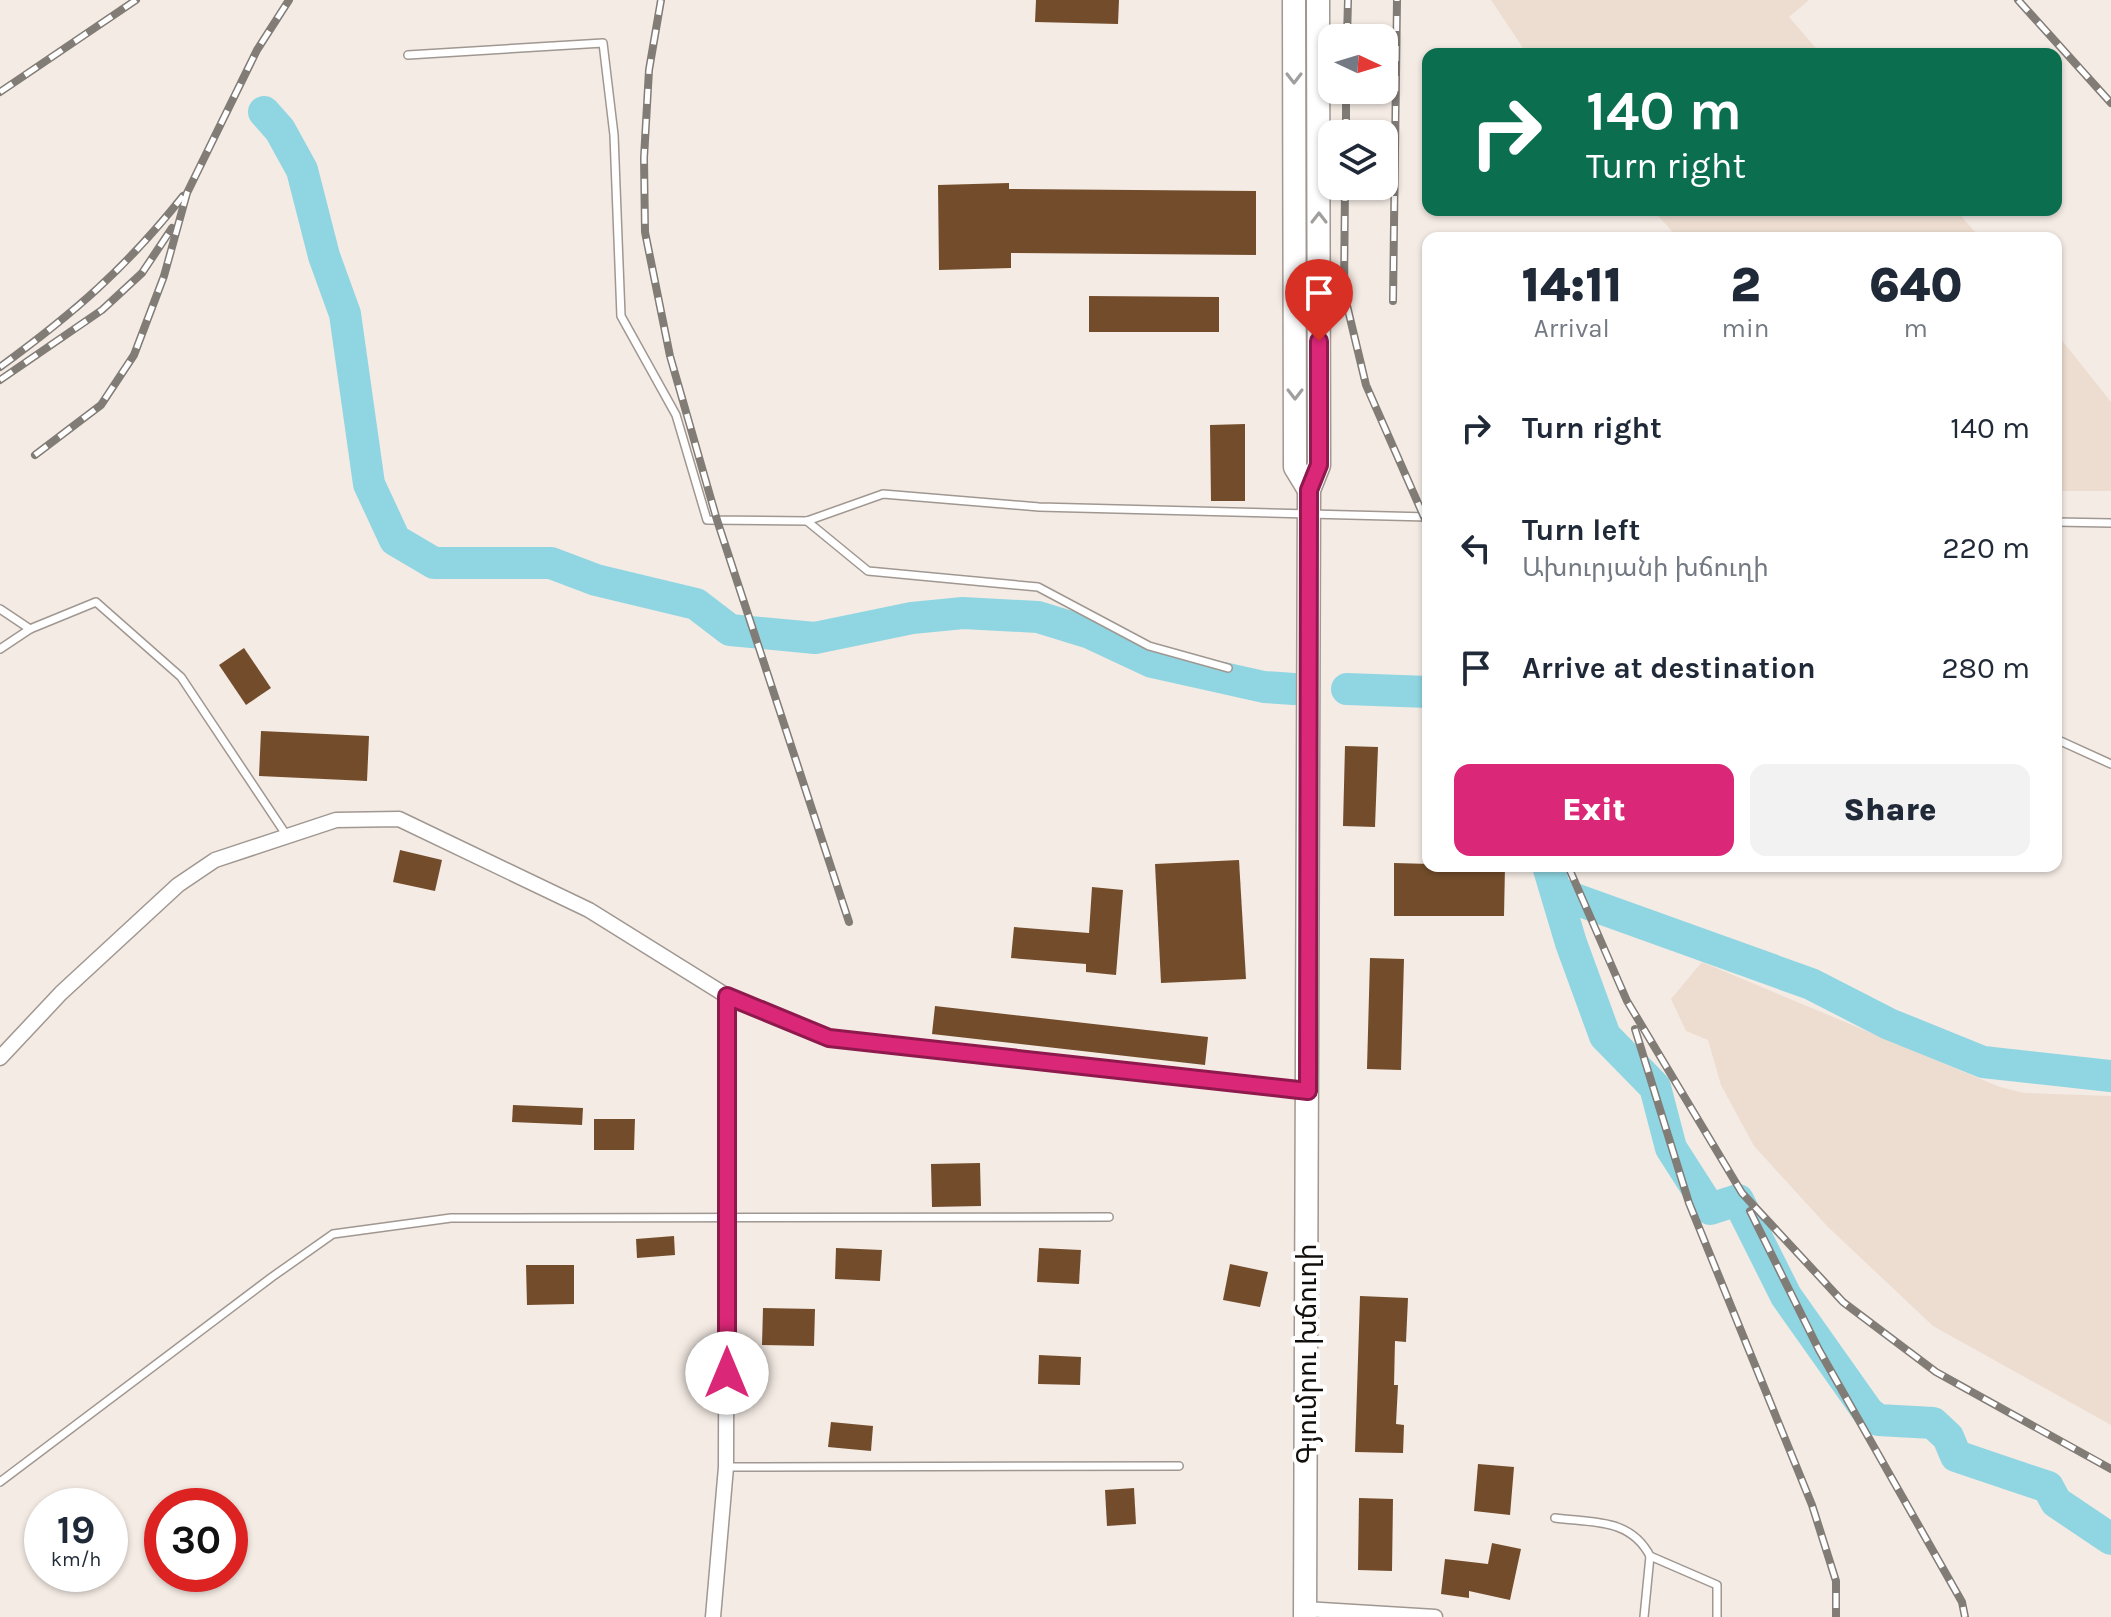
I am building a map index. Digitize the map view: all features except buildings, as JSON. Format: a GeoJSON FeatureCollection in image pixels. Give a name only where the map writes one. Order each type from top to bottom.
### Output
{"type":"FeatureCollection","features":[{"type":"Feature","properties":{"kind":"main road"},"geometry":{"type":"LineString","coordinates":[[1294,0],[1295,467],[1309,501]]}},
{"type":"Feature","properties":{"kind":"main road"},"geometry":{"type":"LineString","coordinates":[[1309,501],[1319,465],[1318,0]]}},
{"type":"Feature","properties":{"kind":"main road","name":"Գյումրու խճուղի"},"geometry":{"type":"LineString","coordinates":[[1305,1613],[1309,501]]}},
{"type":"Feature","properties":{"kind":"street"},"geometry":{"type":"LineString","coordinates":[[0,1058],[61,993],[178,885],[215,860],[336,820],[399,819],[589,910],[727,996],[829,1038],[1308,1091]]}},
{"type":"Feature","properties":{"kind":"street"},"geometry":{"type":"LineString","coordinates":[[713,1617],[726,1467],[727,996]]}},
{"type":"Feature","properties":{"kind":"street"},"geometry":{"type":"LineString","coordinates":[[1305,1613],[1435,1617]]}},
{"type":"Feature","properties":{"kind":"lane"},"geometry":{"type":"LineString","coordinates":[[408,55],[603,43],[614,135],[621,316],[676,415],[707,520],[807,521],[883,494],[1039,507],[1309,501],[1422,516]]}},
{"type":"Feature","properties":{"kind":"lane"},"geometry":{"type":"LineString","coordinates":[[807,521],[868,571],[1038,587],[1149,646],[1228,668]]}},
{"type":"Feature","properties":{"kind":"lane"},"geometry":{"type":"LineString","coordinates":[[2062,522],[2111,523]]}},
{"type":"Feature","properties":{"kind":"lane"},"geometry":{"type":"LineString","coordinates":[[0,649],[30,629],[96,602],[181,677],[287,836]]}},
{"type":"Feature","properties":{"kind":"lane"},"geometry":{"type":"LineString","coordinates":[[0,609],[30,629]]}},
{"type":"Feature","properties":{"kind":"lane"},"geometry":{"type":"LineString","coordinates":[[2062,742],[2111,764]]}},
{"type":"Feature","properties":{"kind":"lane"},"geometry":{"type":"LineString","coordinates":[[0,1482],[333,1234],[451,1218],[1109,1217]]}},
{"type":"Feature","properties":{"kind":"lane"},"geometry":{"type":"LineString","coordinates":[[726,1467],[1179,1466]]}},
{"type":"Feature","properties":{"kind":"lane"},"geometry":{"type":"LineString","coordinates":[[1555,1518],[1618,1526],[1640,1538],[1650,1556],[1644,1617]]}},
{"type":"Feature","properties":{"kind":"lane"},"geometry":{"type":"LineString","coordinates":[[1650,1556],[1717,1585],[1717,1617]]}},
{"type":"Feature","properties":{"kind":"shaded area"},"geometry":{"type":"Polygon","coordinates":[[[1491,0],[1809,0],[1789,17],[1816,48],[1523,48],[1491,0]]]}},
{"type":"Feature","properties":{"kind":"shaded area"},"geometry":{"type":"Polygon","coordinates":[[[1658,216],[1961,216],[1975,232],[1673,232],[1658,216]]]}},
{"type":"Feature","properties":{"kind":"shaded area"},"geometry":{"type":"Polygon","coordinates":[[[2062,341],[2111,402],[2111,491],[2062,491],[2062,341]]]}},
{"type":"Feature","properties":{"kind":"shaded area"},"geometry":{"type":"Polygon","coordinates":[[[1702,962],[2000,1087],[2024,1093],[2111,1096],[2111,1425],[1933,1326],[1827,1226],[1754,1146],[1721,1085],[1708,1040],[1686,1031],[1671,999],[1702,962]]]}},
{"type":"Feature","properties":{"kind":"waterway"},"geometry":{"type":"LineString","coordinates":[[264,112],[280,130],[302,170],[324,256],[345,314],[369,484],[395,540],[434,563],[551,563],[596,580],[696,604],[730,630],[815,638],[912,618],[963,613],[1038,617],[1090,633],[1152,662],[1264,687],[1294,689]]}},
{"type":"Feature","properties":{"kind":"waterway"},"geometry":{"type":"LineString","coordinates":[[1347,689],[1422,692]]}},
{"type":"Feature","properties":{"kind":"waterway"},"geometry":{"type":"LineString","coordinates":[[1550,872],[1571,943],[1605,1036],[1655,1087],[1671,1148],[1710,1209],[1738,1200],[1786,1296],[1868,1412],[1878,1420],[1933,1423],[1948,1437],[1956,1456],[2048,1487],[2056,1502],[2111,1539]]}},
{"type":"Feature","properties":{"kind":"waterway"},"geometry":{"type":"LineString","coordinates":[[1558,893],[1811,984],[1889,1024],[1983,1062],[2111,1076]]}},
{"type":"Feature","properties":{"kind":"railway"},"geometry":{"type":"LineString","coordinates":[[0,92],[136,0]]}},
{"type":"Feature","properties":{"kind":"railway"},"geometry":{"type":"LineString","coordinates":[[35,455],[101,405],[134,355],[164,276],[187,193],[257,50],[289,0]]}},
{"type":"Feature","properties":{"kind":"railway"},"geometry":{"type":"LineString","coordinates":[[661,0],[649,70],[644,158],[645,232],[670,356],[717,520],[849,922]]}},
{"type":"Feature","properties":{"kind":"railway"},"geometry":{"type":"LineString","coordinates":[[1347,24],[1348,0]]}},
{"type":"Feature","properties":{"kind":"railway"},"geometry":{"type":"LineString","coordinates":[[1393,301],[1397,0]]}},
{"type":"Feature","properties":{"kind":"railway"},"geometry":{"type":"LineString","coordinates":[[2018,0],[2061,48]]}},
{"type":"Feature","properties":{"kind":"railway"},"geometry":{"type":"LineString","coordinates":[[2062,49],[2111,103]]}},
{"type":"Feature","properties":{"kind":"railway"},"geometry":{"type":"LineString","coordinates":[[1346,104],[1346,120]]}},
{"type":"Feature","properties":{"kind":"railway"},"geometry":{"type":"LineString","coordinates":[[0,367],[52,328],[120,268],[183,196]]}},
{"type":"Feature","properties":{"kind":"railway"},"geometry":{"type":"LineString","coordinates":[[1345,200],[1344,293],[1366,385],[1422,512]]}},
{"type":"Feature","properties":{"kind":"railway"},"geometry":{"type":"LineString","coordinates":[[0,380],[102,310],[142,273],[172,228]]}},
{"type":"Feature","properties":{"kind":"railway"},"geometry":{"type":"LineString","coordinates":[[1571,872],[1627,1001],[1742,1193],[1843,1302],[1936,1372],[2111,1469]]}},
{"type":"Feature","properties":{"kind":"railway"},"geometry":{"type":"LineString","coordinates":[[1635,1029],[1689,1203],[1812,1505],[1836,1581],[1836,1617]]}},
{"type":"Feature","properties":{"kind":"railway"},"geometry":{"type":"LineString","coordinates":[[1750,1211],[1819,1350],[1962,1602],[1965,1617]]}},
{"type":"Feature","properties":{"kind":"route"},"geometry":{"type":"LineString","coordinates":[[727,1373],[727,996],[829,1038],[1308,1091],[1309,490],[1319,465],[1319,341]]}}]}
